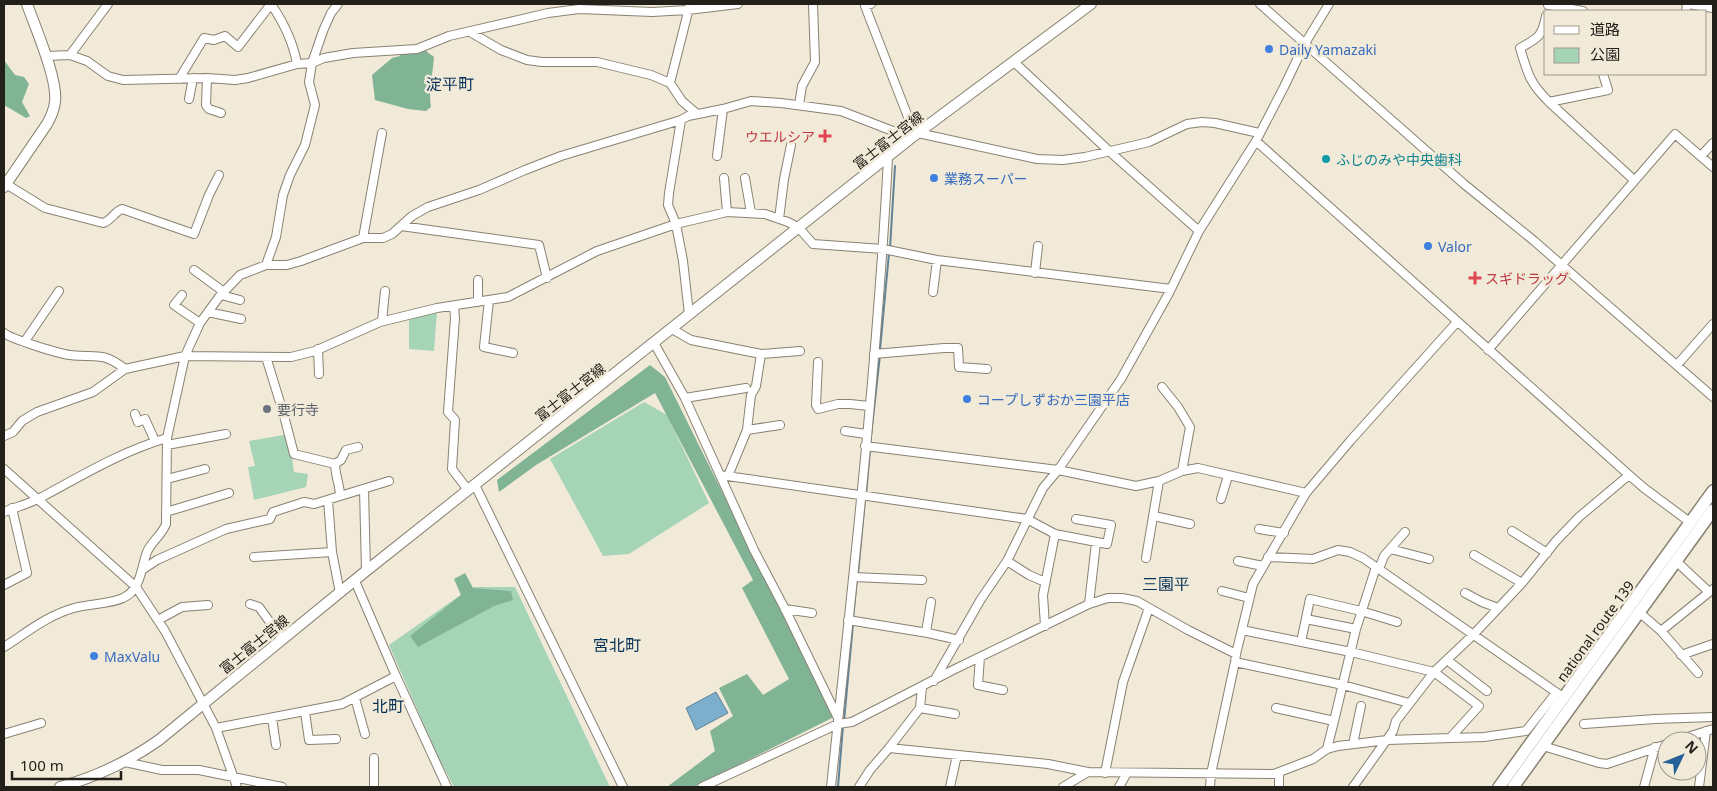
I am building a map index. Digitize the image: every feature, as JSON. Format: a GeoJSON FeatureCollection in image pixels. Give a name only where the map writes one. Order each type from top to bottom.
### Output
{"type":"FeatureCollection","features":[{"type":"Feature","properties":{"kind":"highway","name":"national route 139"},"geometry":{"type":"LineString","coordinates":[[1499,787],[1560,695],[1713,491]]}},
{"type":"Feature","properties":{"kind":"highway","name":"national route 139"},"geometry":{"type":"LineString","coordinates":[[1513,787],[1713,510]]}},
{"type":"Feature","properties":{"kind":"main road"},"geometry":{"type":"LineString","coordinates":[[6,181],[52,116],[56,100],[46,56],[27,4]]}},
{"type":"Feature","properties":{"kind":"main road","name":"富士富士宮線"},"geometry":{"type":"LineString","coordinates":[[60,787],[81,782],[125,762],[159,740],[366,571],[915,135],[1091,4]]}},
{"type":"Feature","properties":{"kind":"street"},"geometry":{"type":"LineString","coordinates":[[70,55],[108,4]]}},
{"type":"Feature","properties":{"kind":"street"},"geometry":{"type":"LineString","coordinates":[[179,79],[204,38],[214,40],[225,36],[238,47],[271,4],[282,19],[294,45],[297,64]]}},
{"type":"Feature","properties":{"kind":"street"},"geometry":{"type":"LineString","coordinates":[[266,265],[276,237],[283,195],[304,145],[314,105],[309,82],[312,63],[326,25],[338,4]]}},
{"type":"Feature","properties":{"kind":"street"},"geometry":{"type":"LineString","coordinates":[[46,56],[70,55],[87,61],[108,76],[123,80],[193,78],[234,80],[248,78],[297,64],[312,63],[324,58],[352,53],[417,49],[449,36],[580,6],[652,12],[689,7],[738,4]]}},
{"type":"Feature","properties":{"kind":"street"},"geometry":{"type":"LineString","coordinates":[[799,105],[802,86],[815,62],[813,4]]}},
{"type":"Feature","properties":{"kind":"street"},"geometry":{"type":"LineString","coordinates":[[871,4],[865,6],[915,135]]}},
{"type":"Feature","properties":{"kind":"street"},"geometry":{"type":"LineString","coordinates":[[1260,4],[1304,45],[1464,184],[1561,264],[1713,397]]}},
{"type":"Feature","properties":{"kind":"street"},"geometry":{"type":"LineString","coordinates":[[934,681],[981,599],[1007,561],[1043,488],[1058,470],[1121,379],[1171,289],[1200,231],[1256,141],[1304,45],[1329,4]]}},
{"type":"Feature","properties":{"kind":"street"},"geometry":{"type":"LineString","coordinates":[[1688,4],[1713,8]]}},
{"type":"Feature","properties":{"kind":"street"},"geometry":{"type":"LineString","coordinates":[[670,83],[689,7]]}},
{"type":"Feature","properties":{"kind":"street"},"geometry":{"type":"LineString","coordinates":[[1547,7],[1574,10]]}},
{"type":"Feature","properties":{"kind":"street"},"geometry":{"type":"LineString","coordinates":[[1544,27],[1543,32],[1537,39],[1520,48],[1530,81],[1549,102],[1634,180]]}},
{"type":"Feature","properties":{"kind":"street"},"geometry":{"type":"LineString","coordinates":[[470,32],[501,50],[527,60],[542,62],[598,62],[650,75],[670,83],[682,101],[698,114]]}},
{"type":"Feature","properties":{"kind":"street"},"geometry":{"type":"LineString","coordinates":[[1537,39],[1544,40]]}},
{"type":"Feature","properties":{"kind":"street"},"geometry":{"type":"LineString","coordinates":[[1014,62],[1109,151],[1200,231]]}},
{"type":"Feature","properties":{"kind":"street"},"geometry":{"type":"LineString","coordinates":[[1549,102],[1611,90],[1604,75]]}},
{"type":"Feature","properties":{"kind":"street"},"geometry":{"type":"LineString","coordinates":[[189,99],[193,78]]}},
{"type":"Feature","properties":{"kind":"street"},"geometry":{"type":"LineString","coordinates":[[207,78],[206,105],[209,109],[221,113]]}},
{"type":"Feature","properties":{"kind":"street"},"geometry":{"type":"LineString","coordinates":[[4,647],[40,623],[64,612],[74,608],[123,598],[136,587],[148,551],[164,531],[166,524],[167,441],[185,356],[200,323],[240,275],[266,265],[287,265],[363,238],[383,238],[392,234],[412,216],[428,207],[479,190],[534,166],[681,120],[688,116],[724,110],[751,101],[841,111],[915,135],[1037,159],[1063,160],[1085,157],[1149,142],[1187,124],[1202,122],[1259,133]]}},
{"type":"Feature","properties":{"kind":"street"},"geometry":{"type":"LineString","coordinates":[[716,156],[724,110]]}},
{"type":"Feature","properties":{"kind":"street"},"geometry":{"type":"LineString","coordinates":[[681,120],[668,204],[676,224],[690,314]]}},
{"type":"Feature","properties":{"kind":"street"},"geometry":{"type":"LineString","coordinates":[[363,238],[382,133]]}},
{"type":"Feature","properties":{"kind":"street"},"geometry":{"type":"LineString","coordinates":[[1488,350],[1675,134],[1713,167]]}},
{"type":"Feature","properties":{"kind":"street"},"geometry":{"type":"LineString","coordinates":[[1256,141],[1629,475],[1691,522]]}},
{"type":"Feature","properties":{"kind":"street"},"geometry":{"type":"LineString","coordinates":[[1701,156],[1713,143]]}},
{"type":"Feature","properties":{"kind":"street"},"geometry":{"type":"LineString","coordinates":[[778,218],[791,145]]}},
{"type":"Feature","properties":{"kind":"street"},"geometry":{"type":"LineString","coordinates":[[831,787],[841,722],[856,578],[868,447],[866,434],[869,406],[878,354],[887,250],[888,158]]}},
{"type":"Feature","properties":{"kind":"street"},"geometry":{"type":"LineString","coordinates":[[6,181],[44,208],[103,223],[110,220],[116,212],[122,209],[194,234],[219,175]]}},
{"type":"Feature","properties":{"kind":"street"},"geometry":{"type":"LineString","coordinates":[[724,178],[726,212]]}},
{"type":"Feature","properties":{"kind":"street"},"geometry":{"type":"LineString","coordinates":[[746,178],[751,213]]}},
{"type":"Feature","properties":{"kind":"street"},"geometry":{"type":"LineString","coordinates":[[4,436],[13,432],[22,420],[37,412],[94,392],[125,369],[185,356],[291,357],[318,349],[382,321],[437,308],[508,297],[597,251],[676,224],[726,212],[764,214],[778,218],[799,228],[813,244],[887,250],[937,260],[1171,289]]}},
{"type":"Feature","properties":{"kind":"street"},"geometry":{"type":"LineString","coordinates":[[401,226],[539,245],[547,278]]}},
{"type":"Feature","properties":{"kind":"street"},"geometry":{"type":"LineString","coordinates":[[1035,273],[1038,246]]}},
{"type":"Feature","properties":{"kind":"street"},"geometry":{"type":"LineString","coordinates":[[933,292],[937,260]]}},
{"type":"Feature","properties":{"kind":"street"},"geometry":{"type":"LineString","coordinates":[[194,270],[223,294],[240,300]]}},
{"type":"Feature","properties":{"kind":"street"},"geometry":{"type":"LineString","coordinates":[[478,280],[478,302]]}},
{"type":"Feature","properties":{"kind":"street"},"geometry":{"type":"LineString","coordinates":[[25,341],[58,291]]}},
{"type":"Feature","properties":{"kind":"street"},"geometry":{"type":"LineString","coordinates":[[382,321],[385,291]]}},
{"type":"Feature","properties":{"kind":"street"},"geometry":{"type":"LineString","coordinates":[[182,296],[174,306],[200,323]]}},
{"type":"Feature","properties":{"kind":"street"},"geometry":{"type":"LineString","coordinates":[[490,300],[484,347],[513,353]]}},
{"type":"Feature","properties":{"kind":"street"},"geometry":{"type":"LineString","coordinates":[[454,306],[455,318],[448,412],[455,420],[452,469],[471,487],[622,787]]}},
{"type":"Feature","properties":{"kind":"street"},"geometry":{"type":"LineString","coordinates":[[208,312],[241,319]]}},
{"type":"Feature","properties":{"kind":"street"},"geometry":{"type":"LineString","coordinates":[[1210,787],[1236,654],[1253,584],[1306,493],[1457,322]]}},
{"type":"Feature","properties":{"kind":"street"},"geometry":{"type":"LineString","coordinates":[[1677,365],[1713,324]]}},
{"type":"Feature","properties":{"kind":"street"},"geometry":{"type":"LineString","coordinates":[[672,329],[691,340],[762,354],[800,351]]}},
{"type":"Feature","properties":{"kind":"street"},"geometry":{"type":"LineString","coordinates":[[4,333],[69,355],[99,356],[113,360],[125,369]]}},
{"type":"Feature","properties":{"kind":"street"},"geometry":{"type":"LineString","coordinates":[[654,343],[685,398],[724,476],[754,550],[841,722]]}},
{"type":"Feature","properties":{"kind":"street"},"geometry":{"type":"LineString","coordinates":[[878,354],[958,348],[959,367],[987,369]]}},
{"type":"Feature","properties":{"kind":"street"},"geometry":{"type":"LineString","coordinates":[[318,349],[319,374]]}},
{"type":"Feature","properties":{"kind":"street"},"geometry":{"type":"LineString","coordinates":[[724,476],[747,430],[751,395],[756,386],[762,354]]}},
{"type":"Feature","properties":{"kind":"street"},"geometry":{"type":"LineString","coordinates":[[266,357],[294,454],[335,464],[341,460],[346,450],[358,447]]}},
{"type":"Feature","properties":{"kind":"street"},"geometry":{"type":"LineString","coordinates":[[818,362],[816,405],[818,409],[838,404],[869,406]]}},
{"type":"Feature","properties":{"kind":"street"},"geometry":{"type":"LineString","coordinates":[[1162,387],[1178,407],[1190,427],[1182,471]]}},
{"type":"Feature","properties":{"kind":"street"},"geometry":{"type":"LineString","coordinates":[[685,398],[746,388]]}},
{"type":"Feature","properties":{"kind":"street"},"geometry":{"type":"LineString","coordinates":[[135,414],[138,422],[144,419],[155,442]]}},
{"type":"Feature","properties":{"kind":"street"},"geometry":{"type":"LineString","coordinates":[[747,430],[780,425]]}},
{"type":"Feature","properties":{"kind":"street"},"geometry":{"type":"LineString","coordinates":[[845,431],[866,434]]}},
{"type":"Feature","properties":{"kind":"street"},"geometry":{"type":"LineString","coordinates":[[4,512],[38,499],[86,472],[155,442],[226,434]]}},
{"type":"Feature","properties":{"kind":"street"},"geometry":{"type":"LineString","coordinates":[[868,447],[1058,470],[1136,486],[1160,482],[1182,471],[1198,468],[1306,493]]}},
{"type":"Feature","properties":{"kind":"street"},"geometry":{"type":"LineString","coordinates":[[335,464],[335,476],[340,485],[340,496]]}},
{"type":"Feature","properties":{"kind":"street"},"geometry":{"type":"LineString","coordinates":[[4,469],[136,587],[165,631],[216,728],[237,787]]}},
{"type":"Feature","properties":{"kind":"street"},"geometry":{"type":"LineString","coordinates":[[166,479],[205,469]]}},
{"type":"Feature","properties":{"kind":"street"},"geometry":{"type":"LineString","coordinates":[[1353,787],[1393,731],[1396,721],[1434,672],[1473,635],[1522,583],[1579,517],[1629,475]]}},
{"type":"Feature","properties":{"kind":"street"},"geometry":{"type":"LineString","coordinates":[[724,476],[1027,520],[1055,534],[1107,544],[1110,525],[1076,519]]}},
{"type":"Feature","properties":{"kind":"street"},"geometry":{"type":"LineString","coordinates":[[1222,499],[1228,476]]}},
{"type":"Feature","properties":{"kind":"street"},"geometry":{"type":"LineString","coordinates":[[142,570],[157,560],[226,529],[270,519],[274,512],[304,502],[314,504],[389,481]]}},
{"type":"Feature","properties":{"kind":"street"},"geometry":{"type":"LineString","coordinates":[[1146,558],[1160,482]]}},
{"type":"Feature","properties":{"kind":"street"},"geometry":{"type":"LineString","coordinates":[[364,489],[366,571]]}},
{"type":"Feature","properties":{"kind":"street"},"geometry":{"type":"LineString","coordinates":[[166,512],[229,493]]}},
{"type":"Feature","properties":{"kind":"street"},"geometry":{"type":"LineString","coordinates":[[328,500],[332,552],[340,593]]}},
{"type":"Feature","properties":{"kind":"street"},"geometry":{"type":"LineString","coordinates":[[4,585],[27,573],[12,508]]}},
{"type":"Feature","properties":{"kind":"street"},"geometry":{"type":"LineString","coordinates":[[1154,516],[1190,524]]}},
{"type":"Feature","properties":{"kind":"street"},"geometry":{"type":"LineString","coordinates":[[1259,528],[1284,533]]}},
{"type":"Feature","properties":{"kind":"street"},"geometry":{"type":"LineString","coordinates":[[1512,531],[1547,553]]}},
{"type":"Feature","properties":{"kind":"street"},"geometry":{"type":"LineString","coordinates":[[1327,749],[1361,611],[1377,568],[1384,556],[1405,532]]}},
{"type":"Feature","properties":{"kind":"street"},"geometry":{"type":"LineString","coordinates":[[1045,626],[1043,595],[1055,534]]}},
{"type":"Feature","properties":{"kind":"street"},"geometry":{"type":"LineString","coordinates":[[1089,604],[1096,543]]}},
{"type":"Feature","properties":{"kind":"street"},"geometry":{"type":"LineString","coordinates":[[1390,549],[1429,559]]}},
{"type":"Feature","properties":{"kind":"street"},"geometry":{"type":"LineString","coordinates":[[890,748],[1048,764],[1088,772],[1279,774],[1313,759],[1327,749],[1353,744],[1387,740],[1484,737],[1526,731],[1560,695],[1363,558],[1350,552],[1338,550],[1313,559],[1268,557]]}},
{"type":"Feature","properties":{"kind":"street"},"geometry":{"type":"LineString","coordinates":[[254,557],[332,552]]}},
{"type":"Feature","properties":{"kind":"street"},"geometry":{"type":"LineString","coordinates":[[1474,555],[1522,583]]}},
{"type":"Feature","properties":{"kind":"street"},"geometry":{"type":"LineString","coordinates":[[1007,561],[1045,582]]}},
{"type":"Feature","properties":{"kind":"street"},"geometry":{"type":"LineString","coordinates":[[1238,561],[1263,566]]}},
{"type":"Feature","properties":{"kind":"street"},"geometry":{"type":"LineString","coordinates":[[1660,631],[1711,590],[1676,562]]}},
{"type":"Feature","properties":{"kind":"street"},"geometry":{"type":"LineString","coordinates":[[856,578],[922,580]]}},
{"type":"Feature","properties":{"kind":"street"},"geometry":{"type":"LineString","coordinates":[[355,581],[447,787]]}},
{"type":"Feature","properties":{"kind":"street"},"geometry":{"type":"LineString","coordinates":[[1222,591],[1249,598]]}},
{"type":"Feature","properties":{"kind":"street"},"geometry":{"type":"LineString","coordinates":[[1465,593],[1498,608]]}},
{"type":"Feature","properties":{"kind":"street"},"geometry":{"type":"LineString","coordinates":[[702,787],[841,722],[922,687],[1089,604],[1108,598],[1137,601],[1236,654]]}},
{"type":"Feature","properties":{"kind":"street"},"geometry":{"type":"LineString","coordinates":[[1301,642],[1310,600],[1361,611],[1396,622]]}},
{"type":"Feature","properties":{"kind":"street"},"geometry":{"type":"LineString","coordinates":[[926,632],[931,602]]}},
{"type":"Feature","properties":{"kind":"street"},"geometry":{"type":"LineString","coordinates":[[250,604],[259,607],[282,639]]}},
{"type":"Feature","properties":{"kind":"street"},"geometry":{"type":"LineString","coordinates":[[158,620],[182,607],[208,605]]}},
{"type":"Feature","properties":{"kind":"street"},"geometry":{"type":"LineString","coordinates":[[1105,773],[1123,682],[1149,608]]}},
{"type":"Feature","properties":{"kind":"street"},"geometry":{"type":"LineString","coordinates":[[785,609],[812,613]]}},
{"type":"Feature","properties":{"kind":"street"},"geometry":{"type":"LineString","coordinates":[[1640,613],[1660,631],[1698,673]]}},
{"type":"Feature","properties":{"kind":"street"},"geometry":{"type":"LineString","coordinates":[[1306,619],[1356,629]]}},
{"type":"Feature","properties":{"kind":"street"},"geometry":{"type":"LineString","coordinates":[[851,620],[926,632],[958,640]]}},
{"type":"Feature","properties":{"kind":"street"},"geometry":{"type":"LineString","coordinates":[[1242,630],[1351,652],[1434,672],[1479,706],[1451,738]]}},
{"type":"Feature","properties":{"kind":"street"},"geometry":{"type":"LineString","coordinates":[[1681,655],[1713,644]]}},
{"type":"Feature","properties":{"kind":"street"},"geometry":{"type":"LineString","coordinates":[[980,657],[978,685],[1003,690]]}},
{"type":"Feature","properties":{"kind":"street"},"geometry":{"type":"LineString","coordinates":[[1447,660],[1487,691]]}},
{"type":"Feature","properties":{"kind":"street"},"geometry":{"type":"LineString","coordinates":[[1235,662],[1409,703]]}},
{"type":"Feature","properties":{"kind":"street"},"geometry":{"type":"LineString","coordinates":[[216,728],[342,704],[396,676]]}},
{"type":"Feature","properties":{"kind":"street"},"geometry":{"type":"LineString","coordinates":[[859,787],[870,770],[890,748],[920,708],[922,687]]}},
{"type":"Feature","properties":{"kind":"street"},"geometry":{"type":"LineString","coordinates":[[355,698],[365,734]]}},
{"type":"Feature","properties":{"kind":"street"},"geometry":{"type":"LineString","coordinates":[[1353,744],[1361,706]]}},
{"type":"Feature","properties":{"kind":"street"},"geometry":{"type":"LineString","coordinates":[[920,708],[955,714]]}},
{"type":"Feature","properties":{"kind":"street"},"geometry":{"type":"LineString","coordinates":[[1276,708],[1334,721]]}},
{"type":"Feature","properties":{"kind":"street"},"geometry":{"type":"LineString","coordinates":[[305,712],[309,740],[336,739]]}},
{"type":"Feature","properties":{"kind":"street"},"geometry":{"type":"LineString","coordinates":[[1584,724],[1713,717]]}},
{"type":"Feature","properties":{"kind":"street"},"geometry":{"type":"LineString","coordinates":[[272,718],[276,745]]}},
{"type":"Feature","properties":{"kind":"street"},"geometry":{"type":"LineString","coordinates":[[4,734],[41,723]]}},
{"type":"Feature","properties":{"kind":"street"},"geometry":{"type":"LineString","coordinates":[[1699,787],[1710,730]]}},
{"type":"Feature","properties":{"kind":"street"},"geometry":{"type":"LineString","coordinates":[[1543,746],[1607,764],[1655,747]]}},
{"type":"Feature","properties":{"kind":"street"},"geometry":{"type":"LineString","coordinates":[[1644,787],[1655,747]]}},
{"type":"Feature","properties":{"kind":"street"},"geometry":{"type":"LineString","coordinates":[[950,787],[956,755]]}},
{"type":"Feature","properties":{"kind":"street"},"geometry":{"type":"LineString","coordinates":[[374,758],[374,787]]}},
{"type":"Feature","properties":{"kind":"street"},"geometry":{"type":"LineString","coordinates":[[125,762],[162,770],[199,770],[282,787]]}},
{"type":"Feature","properties":{"kind":"street"},"geometry":{"type":"LineString","coordinates":[[1063,787],[1088,772]]}},
{"type":"Feature","properties":{"kind":"street"},"geometry":{"type":"LineString","coordinates":[[1120,787],[1127,773]]}},
{"type":"Feature","properties":{"kind":"street"},"geometry":{"type":"LineString","coordinates":[[1279,774],[1279,787]]}},
{"type":"Feature","properties":{"kind":"green space"},"geometry":{"type":"Polygon","coordinates":[[[402,50],[426,51],[434,57],[430,88],[431,107],[426,111],[408,109],[375,100],[372,75],[392,58],[400,56],[402,50]]]}},
{"type":"Feature","properties":{"kind":"green space"},"geometry":{"type":"Polygon","coordinates":[[[4,60],[15,75],[24,77],[29,84],[22,102],[30,116],[26,118],[4,105],[4,60]]]}},
{"type":"Feature","properties":{"kind":"green space"},"geometry":{"type":"Polygon","coordinates":[[[437,312],[434,351],[409,349],[409,320],[437,312]]]}},
{"type":"Feature","properties":{"kind":"green space"},"geometry":{"type":"Polygon","coordinates":[[[650,365],[665,377],[834,717],[694,787],[667,787],[715,751],[710,731],[733,716],[719,688],[747,674],[763,695],[789,679],[742,588],[753,580],[655,393],[536,465],[499,492],[497,480],[650,365]]]}},
{"type":"Feature","properties":{"kind":"green space"},"geometry":{"type":"Polygon","coordinates":[[[644,402],[667,415],[709,503],[629,554],[603,556],[550,459],[644,402]]]}},
{"type":"Feature","properties":{"kind":"green space"},"geometry":{"type":"Polygon","coordinates":[[[289,434],[294,472],[308,474],[306,487],[254,500],[248,467],[255,466],[249,441],[289,434]]]}},
{"type":"Feature","properties":{"kind":"green space"},"geometry":{"type":"Polygon","coordinates":[[[465,573],[473,588],[511,591],[513,600],[494,606],[418,647],[410,636],[461,595],[454,579],[465,573]]]}},
{"type":"Feature","properties":{"kind":"green space"},"geometry":{"type":"Polygon","coordinates":[[[472,587],[515,587],[610,787],[454,787],[438,757],[389,645],[472,587]]]}},
{"type":"Feature","properties":{"kind":"water"},"geometry":{"type":"Polygon","coordinates":[[[716,692],[728,713],[696,730],[686,708],[716,692]]]}},
{"type":"Feature","properties":{"kind":"waterway"},"geometry":{"type":"LineString","coordinates":[[890,248],[895,166]]}},
{"type":"Feature","properties":{"kind":"waterway"},"geometry":{"type":"LineString","coordinates":[[880,350],[889,253]]}},
{"type":"Feature","properties":{"kind":"waterway"},"geometry":{"type":"LineString","coordinates":[[870,445],[880,355]]}},
{"type":"Feature","properties":{"kind":"waterway"},"geometry":{"type":"LineString","coordinates":[[866,495],[870,450]]}},
{"type":"Feature","properties":{"kind":"waterway"},"geometry":{"type":"LineString","coordinates":[[858,574],[865,499]]}},
{"type":"Feature","properties":{"kind":"waterway"},"geometry":{"type":"LineString","coordinates":[[853,619],[857,579]]}},
{"type":"Feature","properties":{"kind":"waterway"},"geometry":{"type":"LineString","coordinates":[[844,721],[853,624]]}},
{"type":"Feature","properties":{"kind":"waterway"},"geometry":{"type":"LineString","coordinates":[[838,787],[843,726]]}},
{"type":"Feature","properties":{"kind":"place","name":"Daily Yamazaki"},"geometry":{"type":"Point","coordinates":[1269,49]}},
{"type":"Feature","properties":{"kind":"place","name":"ウエルシア"},"geometry":{"type":"Point","coordinates":[825,136]}},
{"type":"Feature","properties":{"kind":"place","name":"ふじのみや中央歯科"},"geometry":{"type":"Point","coordinates":[1326,159]}},
{"type":"Feature","properties":{"kind":"place","name":"業務スーパー"},"geometry":{"type":"Point","coordinates":[934,178]}},
{"type":"Feature","properties":{"kind":"place","name":"Valor"},"geometry":{"type":"Point","coordinates":[1428,246]}},
{"type":"Feature","properties":{"kind":"place","name":"スギドラッグ"},"geometry":{"type":"Point","coordinates":[1475,278]}},
{"type":"Feature","properties":{"kind":"place","name":"コープしずおか三園平店"},"geometry":{"type":"Point","coordinates":[967,399]}},
{"type":"Feature","properties":{"kind":"place","name":"要行寺"},"geometry":{"type":"Point","coordinates":[267,409]}},
{"type":"Feature","properties":{"kind":"place","name":"MaxValu"},"geometry":{"type":"Point","coordinates":[94,656]}},
{"type":"Feature","properties":{"kind":"district","name":"淀平町"},"geometry":{"type":"Point","coordinates":[450,84]}},
{"type":"Feature","properties":{"kind":"district","name":"三園平"},"geometry":{"type":"Point","coordinates":[1166,584]}},
{"type":"Feature","properties":{"kind":"district","name":"宮北町"},"geometry":{"type":"Point","coordinates":[617,645]}},
{"type":"Feature","properties":{"kind":"district","name":"北町"},"geometry":{"type":"Point","coordinates":[388,706]}}]}
